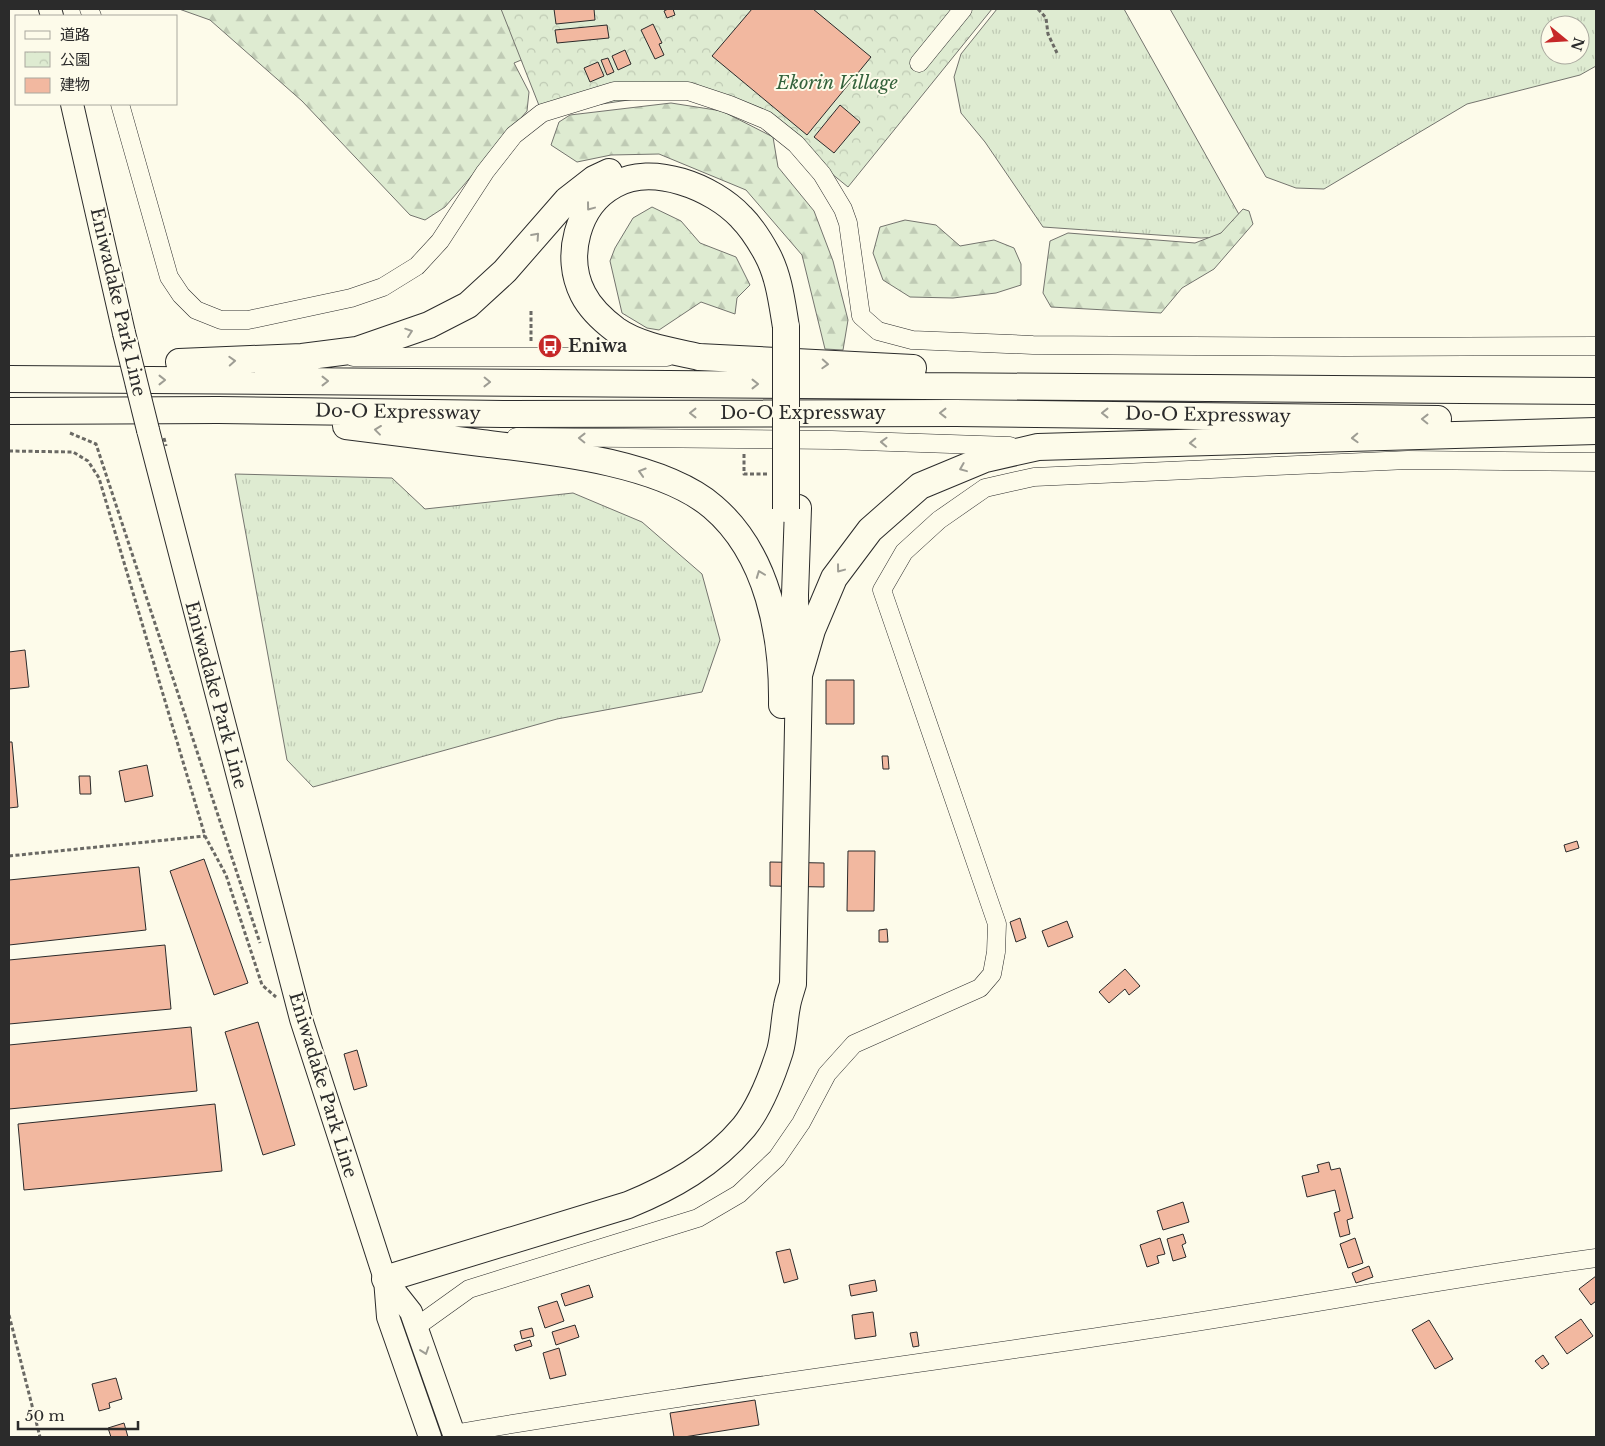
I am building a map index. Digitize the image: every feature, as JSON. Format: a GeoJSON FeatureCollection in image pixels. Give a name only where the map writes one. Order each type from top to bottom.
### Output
{"type":"FeatureCollection","features":[{"type":"Feature","properties":{"kind":"highway"},"geometry":{"type":"LineString","coordinates":[[9,364],[218,362],[302,358],[357,350],[429,325],[468,305],[505,271],[568,200],[594,179],[619,167],[649,163],[673,166],[696,172],[716,181],[735,193],[758,213],[777,241],[785,260],[791,284],[792,328],[791,675],[793,984],[787,1004],[780,1050],[764,1093],[745,1126],[716,1155],[687,1177],[658,1193],[628,1205],[385,1278]]}},
{"type":"Feature","properties":{"kind":"highway"},"geometry":{"type":"LineString","coordinates":[[792,328],[768,256],[754,233],[740,216],[718,198],[696,186],[651,176],[633,178],[615,184],[598,196],[585,212],[578,230],[575,248],[576,269],[582,294],[592,308],[617,330],[650,344],[698,357],[956,370],[1449,390]]}},
{"type":"Feature","properties":{"kind":"highway","name":"Do-O Expressway"},"geometry":{"type":"LineString","coordinates":[[9,379],[1596,391]]}},
{"type":"Feature","properties":{"kind":"highway"},"geometry":{"type":"LineString","coordinates":[[218,410],[547,451],[625,467],[656,476],[685,489],[712,506],[733,526],[752,554],[766,591],[776,635],[791,675]]}},
{"type":"Feature","properties":{"kind":"highway","name":"Do-O Expressway"},"geometry":{"type":"LineString","coordinates":[[9,411],[218,410],[502,414],[1113,414],[1596,422]]}},
{"type":"Feature","properties":{"kind":"highway"},"geometry":{"type":"LineString","coordinates":[[791,675],[834,578],[870,530],[920,486],[985,459],[1038,447],[1596,431]]}},
{"type":"Feature","properties":{"kind":"main road","name":"Eniwadake Park Line"},"geometry":{"type":"LineString","coordinates":[[72,105],[148,430],[301,1019],[385,1278],[388,1318],[430,1437]]}},
{"type":"Feature","properties":{"kind":"main road","name":"Eniwadake Park Line"},"geometry":{"type":"LineString","coordinates":[[385,1278],[411,1312],[454,1436]]}},
{"type":"Feature","properties":{"kind":"street"},"geometry":{"type":"LineString","coordinates":[[919,64],[963,9]]}},
{"type":"Feature","properties":{"kind":"street"},"geometry":{"type":"LineString","coordinates":[[120,105],[169,277],[181,295],[196,310],[221,320],[248,320],[351,298],[383,286],[417,266],[440,240],[491,164],[514,136],[542,113],[614,91],[688,91],[730,105],[766,120],[796,144],[822,174],[843,209],[848,223],[861,316],[878,332],[912,340],[1033,345],[1344,348],[1596,346]]}},
{"type":"Feature","properties":{"kind":"street"},"geometry":{"type":"LineString","coordinates":[[302,358],[698,357]]}},
{"type":"Feature","properties":{"kind":"street"},"geometry":{"type":"LineString","coordinates":[[416,435],[832,440],[1038,447]]}},
{"type":"Feature","properties":{"kind":"street"},"geometry":{"type":"LineString","coordinates":[[416,1328],[469,1289],[698,1218],[739,1194],[778,1158],[801,1123],[827,1074],[854,1044],[980,988],[992,974],[996,952],[997,924],[882,590],[904,552],[939,520],[985,488],[1034,477],[1408,460],[1596,462]]}},
{"type":"Feature","properties":{"kind":"street"},"geometry":{"type":"LineString","coordinates":[[454,1436],[566,1415],[1134,1332],[1529,1267],[1596,1258]]}},
{"type":"Feature","properties":{"kind":"path"},"geometry":{"type":"LineString","coordinates":[[1038,9],[1046,18],[1048,34],[1057,53]]}},
{"type":"Feature","properties":{"kind":"path"},"geometry":{"type":"LineString","coordinates":[[531,349],[532,309]]}},
{"type":"Feature","properties":{"kind":"path"},"geometry":{"type":"LineString","coordinates":[[745,449],[744,474],[774,474]]}},
{"type":"Feature","properties":{"kind":"path"},"geometry":{"type":"LineString","coordinates":[[9,451],[73,452],[88,461],[99,478],[204,836],[226,875],[262,985],[301,1019]]}},
{"type":"Feature","properties":{"kind":"path"},"geometry":{"type":"LineString","coordinates":[[9,856],[204,836]]}},
{"type":"Feature","properties":{"kind":"path"},"geometry":{"type":"LineString","coordinates":[[9,1315],[40,1437]]}},
{"type":"Feature","properties":{"kind":"green space"},"geometry":{"type":"Polygon","coordinates":[[[179,9],[550,9],[550,48],[514,63],[529,92],[527,111],[445,207],[425,220],[410,215],[302,101],[210,20],[179,9]]]}},
{"type":"Feature","properties":{"kind":"green space","name":"Ekorin Village"},"geometry":{"type":"Polygon","coordinates":[[[501,9],[992,9],[848,187],[766,120],[688,91],[542,113],[501,9]]]}},
{"type":"Feature","properties":{"kind":"green space"},"geometry":{"type":"Polygon","coordinates":[[[997,9],[1124,9],[1241,218],[1220,237],[1201,238],[1043,227],[985,142],[961,113],[954,77],[961,54],[997,9]]]}},
{"type":"Feature","properties":{"kind":"green space"},"geometry":{"type":"Polygon","coordinates":[[[1170,9],[1596,9],[1596,66],[1580,75],[1467,104],[1324,189],[1296,188],[1266,177],[1170,9]]]}},
{"type":"Feature","properties":{"kind":"green space"},"geometry":{"type":"Polygon","coordinates":[[[671,103],[722,111],[773,137],[778,167],[814,211],[833,261],[848,320],[843,350],[825,349],[802,255],[746,190],[659,154],[611,155],[577,162],[551,145],[559,122],[570,115],[671,103]]]}},
{"type":"Feature","properties":{"kind":"green space"},"geometry":{"type":"Polygon","coordinates":[[[652,207],[681,221],[700,243],[736,257],[750,285],[737,298],[735,314],[701,302],[659,330],[647,328],[622,313],[610,261],[615,248],[633,218],[652,207]]]}},
{"type":"Feature","properties":{"kind":"green space"},"geometry":{"type":"Polygon","coordinates":[[[1243,209],[1249,211],[1253,224],[1214,269],[1182,288],[1161,313],[1051,307],[1043,293],[1050,241],[1068,233],[1195,243],[1221,233],[1243,209]]]}},
{"type":"Feature","properties":{"kind":"green space"},"geometry":{"type":"Polygon","coordinates":[[[905,220],[936,225],[960,246],[994,240],[1014,248],[1021,264],[1021,285],[996,293],[953,298],[910,297],[883,280],[873,253],[880,227],[905,220]]]}},
{"type":"Feature","properties":{"kind":"green space"},"geometry":{"type":"Polygon","coordinates":[[[235,474],[392,478],[425,509],[573,493],[642,522],[702,574],[720,640],[702,692],[557,719],[313,787],[287,760],[235,474]]]}},
{"type":"Feature","properties":{"kind":"building"},"geometry":{"type":"Polygon","coordinates":[[[554,9],[594,9],[595,20],[556,24],[554,9]]]}},
{"type":"Feature","properties":{"kind":"building"},"geometry":{"type":"Polygon","coordinates":[[[673,9],[675,15],[667,18],[664,11],[673,9]]]}},
{"type":"Feature","properties":{"kind":"building"},"geometry":{"type":"Polygon","coordinates":[[[752,9],[813,9],[871,57],[807,135],[712,56],[752,9]]]}},
{"type":"Feature","properties":{"kind":"building"},"geometry":{"type":"Polygon","coordinates":[[[653,24],[662,43],[659,44],[664,55],[655,59],[641,30],[653,24]]]}},
{"type":"Feature","properties":{"kind":"building"},"geometry":{"type":"Polygon","coordinates":[[[607,25],[609,38],[557,43],[555,30],[607,25]]]}},
{"type":"Feature","properties":{"kind":"building"},"geometry":{"type":"Polygon","coordinates":[[[625,50],[631,64],[618,70],[612,56],[625,50]]]}},
{"type":"Feature","properties":{"kind":"building"},"geometry":{"type":"Polygon","coordinates":[[[608,58],[614,72],[607,75],[601,60],[608,58]]]}},
{"type":"Feature","properties":{"kind":"building"},"geometry":{"type":"Polygon","coordinates":[[[598,62],[604,76],[590,82],[584,68],[598,62]]]}},
{"type":"Feature","properties":{"kind":"building"},"geometry":{"type":"Polygon","coordinates":[[[840,105],[860,122],[834,153],[814,137],[840,105]]]}},
{"type":"Feature","properties":{"kind":"building"},"geometry":{"type":"Polygon","coordinates":[[[25,650],[29,687],[9,689],[9,652],[25,650]]]}},
{"type":"Feature","properties":{"kind":"building"},"geometry":{"type":"Polygon","coordinates":[[[826,680],[854,680],[854,724],[826,724],[826,680]]]}},
{"type":"Feature","properties":{"kind":"building"},"geometry":{"type":"Polygon","coordinates":[[[9,742],[12,742],[18,807],[9,808],[9,742]]]}},
{"type":"Feature","properties":{"kind":"building"},"geometry":{"type":"Polygon","coordinates":[[[882,756],[888,756],[889,769],[883,769],[882,756]]]}},
{"type":"Feature","properties":{"kind":"building"},"geometry":{"type":"Polygon","coordinates":[[[147,765],[153,796],[125,802],[119,771],[147,765]]]}},
{"type":"Feature","properties":{"kind":"building"},"geometry":{"type":"Polygon","coordinates":[[[79,776],[90,776],[91,794],[80,794],[79,776]]]}},
{"type":"Feature","properties":{"kind":"building"},"geometry":{"type":"Polygon","coordinates":[[[1577,841],[1579,848],[1566,852],[1564,845],[1577,841]]]}},
{"type":"Feature","properties":{"kind":"building"},"geometry":{"type":"Polygon","coordinates":[[[848,851],[875,851],[874,911],[847,911],[848,851]]]}},
{"type":"Feature","properties":{"kind":"building"},"geometry":{"type":"Polygon","coordinates":[[[204,859],[248,983],[214,995],[170,871],[204,859]]]}},
{"type":"Feature","properties":{"kind":"building"},"geometry":{"type":"Polygon","coordinates":[[[770,862],[824,863],[824,887],[770,886],[770,862]]]}},
{"type":"Feature","properties":{"kind":"building"},"geometry":{"type":"Polygon","coordinates":[[[139,867],[146,930],[9,945],[9,880],[139,867]]]}},
{"type":"Feature","properties":{"kind":"building"},"geometry":{"type":"Polygon","coordinates":[[[1020,918],[1026,938],[1016,942],[1010,922],[1020,918]]]}},
{"type":"Feature","properties":{"kind":"building"},"geometry":{"type":"Polygon","coordinates":[[[1067,921],[1073,937],[1048,947],[1042,931],[1067,921]]]}},
{"type":"Feature","properties":{"kind":"building"},"geometry":{"type":"Polygon","coordinates":[[[887,929],[888,942],[879,942],[879,930],[887,929]]]}},
{"type":"Feature","properties":{"kind":"building"},"geometry":{"type":"Polygon","coordinates":[[[165,945],[171,1009],[9,1024],[9,960],[165,945]]]}},
{"type":"Feature","properties":{"kind":"building"},"geometry":{"type":"Polygon","coordinates":[[[1125,969],[1140,986],[1129,995],[1125,989],[1109,1003],[1099,992],[1125,969]]]}},
{"type":"Feature","properties":{"kind":"building"},"geometry":{"type":"Polygon","coordinates":[[[258,1022],[295,1145],[263,1155],[225,1032],[258,1022]]]}},
{"type":"Feature","properties":{"kind":"building"},"geometry":{"type":"Polygon","coordinates":[[[191,1027],[197,1091],[9,1109],[9,1045],[191,1027]]]}},
{"type":"Feature","properties":{"kind":"building"},"geometry":{"type":"Polygon","coordinates":[[[357,1050],[367,1086],[354,1090],[344,1054],[357,1050]]]}},
{"type":"Feature","properties":{"kind":"building"},"geometry":{"type":"Polygon","coordinates":[[[215,1104],[222,1171],[24,1190],[18,1124],[215,1104]]]}},
{"type":"Feature","properties":{"kind":"building"},"geometry":{"type":"Polygon","coordinates":[[[1329,1162],[1331,1170],[1340,1168],[1353,1218],[1347,1220],[1350,1234],[1340,1237],[1334,1213],[1340,1211],[1335,1190],[1307,1197],[1302,1176],[1319,1172],[1317,1165],[1329,1162]]]}},
{"type":"Feature","properties":{"kind":"building"},"geometry":{"type":"Polygon","coordinates":[[[1183,1202],[1189,1222],[1163,1230],[1157,1211],[1183,1202]]]}},
{"type":"Feature","properties":{"kind":"building"},"geometry":{"type":"Polygon","coordinates":[[[1183,1234],[1186,1243],[1182,1245],[1186,1257],[1173,1261],[1167,1239],[1183,1234]]]}},
{"type":"Feature","properties":{"kind":"building"},"geometry":{"type":"Polygon","coordinates":[[[1160,1238],[1165,1254],[1157,1256],[1159,1263],[1147,1267],[1140,1245],[1160,1238]]]}},
{"type":"Feature","properties":{"kind":"building"},"geometry":{"type":"Polygon","coordinates":[[[1355,1238],[1363,1263],[1348,1268],[1340,1244],[1355,1238]]]}},
{"type":"Feature","properties":{"kind":"building"},"geometry":{"type":"Polygon","coordinates":[[[790,1249],[798,1279],[784,1283],[776,1252],[790,1249]]]}},
{"type":"Feature","properties":{"kind":"building"},"geometry":{"type":"Polygon","coordinates":[[[1369,1266],[1373,1277],[1356,1283],[1352,1273],[1369,1266]]]}},
{"type":"Feature","properties":{"kind":"building"},"geometry":{"type":"Polygon","coordinates":[[[1596,1276],[1596,1301],[1591,1305],[1579,1289],[1596,1276]]]}},
{"type":"Feature","properties":{"kind":"building"},"geometry":{"type":"Polygon","coordinates":[[[875,1280],[877,1291],[851,1296],[849,1285],[875,1280]]]}},
{"type":"Feature","properties":{"kind":"building"},"geometry":{"type":"Polygon","coordinates":[[[589,1285],[593,1297],[565,1306],[561,1294],[589,1285]]]}},
{"type":"Feature","properties":{"kind":"building"},"geometry":{"type":"Polygon","coordinates":[[[557,1301],[564,1321],[545,1328],[538,1307],[557,1301]]]}},
{"type":"Feature","properties":{"kind":"building"},"geometry":{"type":"Polygon","coordinates":[[[873,1312],[876,1336],[855,1339],[852,1315],[873,1312]]]}},
{"type":"Feature","properties":{"kind":"building"},"geometry":{"type":"Polygon","coordinates":[[[1581,1319],[1593,1336],[1567,1354],[1555,1337],[1581,1319]]]}},
{"type":"Feature","properties":{"kind":"building"},"geometry":{"type":"Polygon","coordinates":[[[1429,1320],[1453,1359],[1435,1369],[1412,1330],[1429,1320]]]}},
{"type":"Feature","properties":{"kind":"building"},"geometry":{"type":"Polygon","coordinates":[[[575,1325],[579,1337],[556,1345],[552,1332],[575,1325]]]}},
{"type":"Feature","properties":{"kind":"building"},"geometry":{"type":"Polygon","coordinates":[[[532,1328],[534,1336],[522,1339],[520,1331],[532,1328]]]}},
{"type":"Feature","properties":{"kind":"building"},"geometry":{"type":"Polygon","coordinates":[[[917,1332],[919,1346],[913,1347],[910,1333],[917,1332]]]}},
{"type":"Feature","properties":{"kind":"building"},"geometry":{"type":"Polygon","coordinates":[[[530,1340],[532,1346],[516,1351],[514,1345],[530,1340]]]}},
{"type":"Feature","properties":{"kind":"building"},"geometry":{"type":"Polygon","coordinates":[[[559,1348],[566,1375],[550,1379],[543,1353],[559,1348]]]}},
{"type":"Feature","properties":{"kind":"building"},"geometry":{"type":"Polygon","coordinates":[[[1543,1355],[1549,1364],[1542,1369],[1535,1361],[1543,1355]]]}},
{"type":"Feature","properties":{"kind":"building"},"geometry":{"type":"Polygon","coordinates":[[[116,1378],[122,1399],[109,1403],[110,1408],[99,1411],[92,1384],[116,1378]]]}},
{"type":"Feature","properties":{"kind":"building"},"geometry":{"type":"Polygon","coordinates":[[[755,1400],[759,1425],[674,1437],[670,1413],[755,1400]]]}},
{"type":"Feature","properties":{"kind":"building"},"geometry":{"type":"Polygon","coordinates":[[[124,1423],[128,1437],[111,1437],[108,1428],[124,1423]]]}},
{"type":"Feature","properties":{"kind":"place","name":"Eniwa"},"geometry":{"type":"Point","coordinates":[550,346]}}]}
